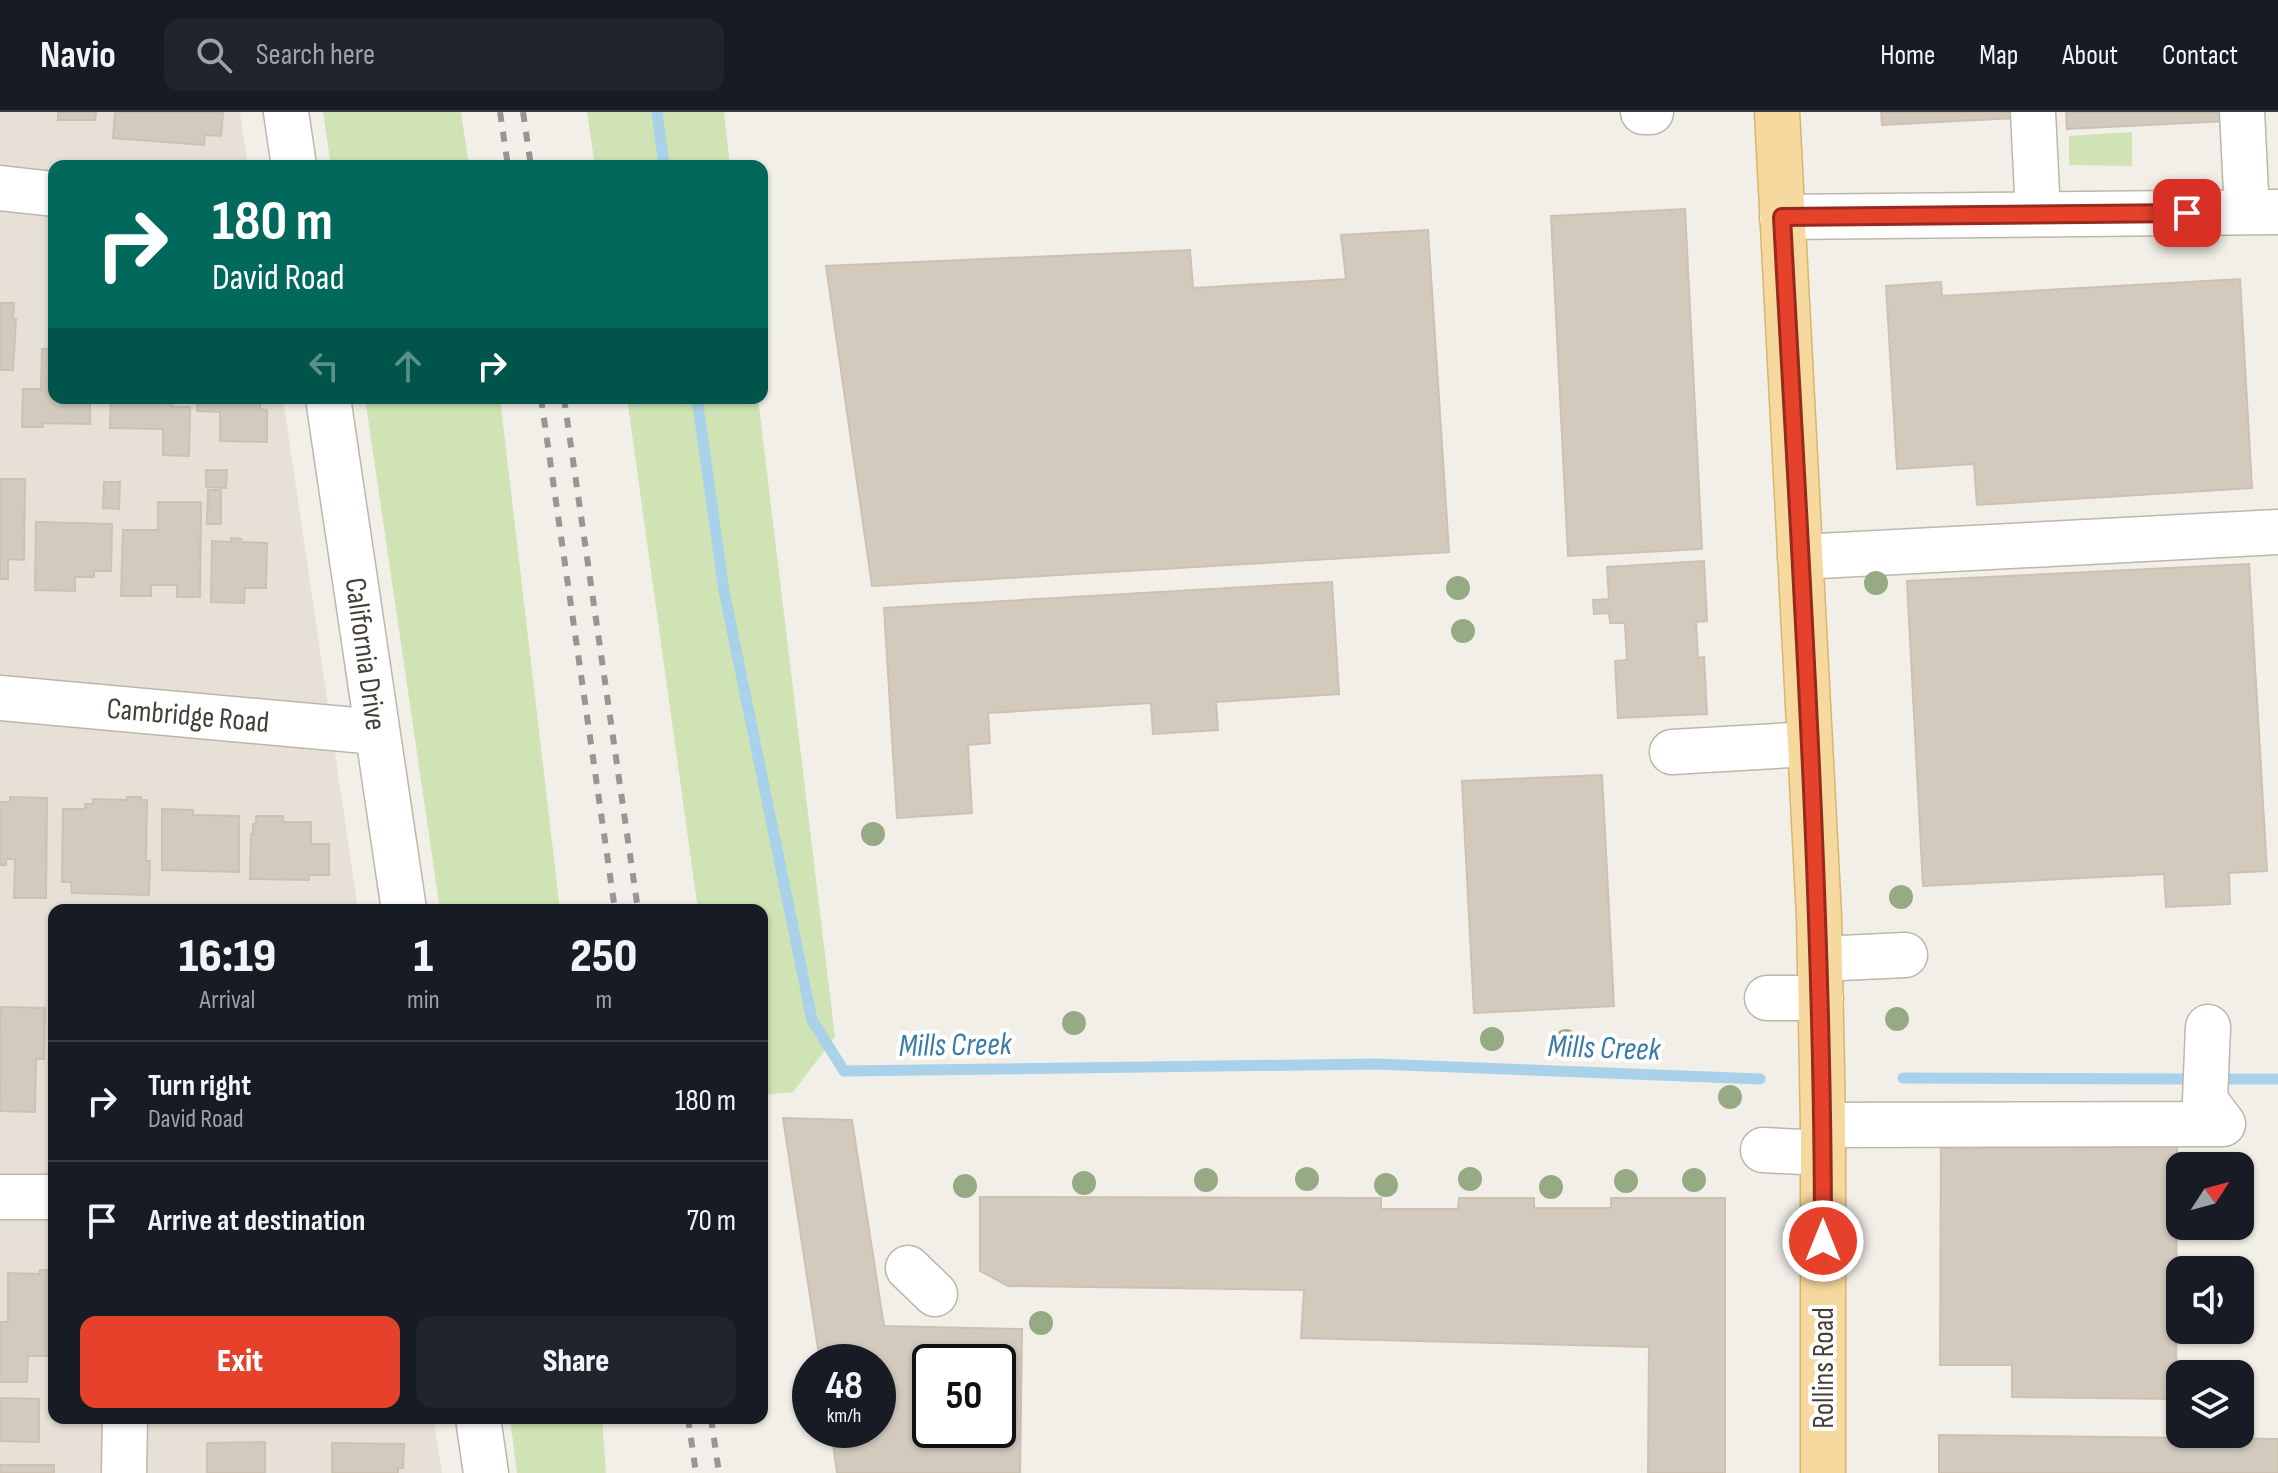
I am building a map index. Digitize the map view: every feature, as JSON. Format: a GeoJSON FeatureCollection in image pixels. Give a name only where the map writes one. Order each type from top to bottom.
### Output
{"type":"FeatureCollection","features":[{"type":"Feature","properties":{"kind":"main road","name":"Rollins Road"},"geometry":{"type":"LineString","coordinates":[[1777,112],[1820,979],[1823,1473]]}},
{"type":"Feature","properties":{"kind":"street"},"geometry":{"type":"LineString","coordinates":[[286,112],[293,160]]}},
{"type":"Feature","properties":{"kind":"street"},"geometry":{"type":"LineString","coordinates":[[1643,112],[1651,112]]}},
{"type":"Feature","properties":{"kind":"street"},"geometry":{"type":"LineString","coordinates":[[2033,112],[2038,214]]}},
{"type":"Feature","properties":{"kind":"street"},"geometry":{"type":"LineString","coordinates":[[1782,217],[2262,212],[2242,112]]}},
{"type":"Feature","properties":{"kind":"street"},"geometry":{"type":"LineString","coordinates":[[0,188],[48,193]]}},
{"type":"Feature","properties":{"kind":"street","name":"California Drive"},"geometry":{"type":"LineString","coordinates":[[329,404],[403,904]]}},
{"type":"Feature","properties":{"kind":"street"},"geometry":{"type":"LineString","coordinates":[[1800,557],[2278,532]]}},
{"type":"Feature","properties":{"kind":"street","name":"Cambridge Road"},"geometry":{"type":"LineString","coordinates":[[0,698],[377,732]]}},
{"type":"Feature","properties":{"kind":"street"},"geometry":{"type":"LineString","coordinates":[[1672,752],[1809,744]]}},
{"type":"Feature","properties":{"kind":"street"},"geometry":{"type":"LineString","coordinates":[[1767,998],[1905,955]]}},
{"type":"Feature","properties":{"kind":"street"},"geometry":{"type":"LineString","coordinates":[[1763,1150],[1921,1126],[2214,1112],[2208,1027]]}},
{"type":"Feature","properties":{"kind":"street"},"geometry":{"type":"LineString","coordinates":[[0,1197],[48,1197]]}},
{"type":"Feature","properties":{"kind":"street"},"geometry":{"type":"LineString","coordinates":[[124,1473],[125,1424]]}},
{"type":"Feature","properties":{"kind":"street"},"geometry":{"type":"LineString","coordinates":[[479,1424],[486,1473]]}},
{"type":"Feature","properties":{"kind":"shaded area"},"geometry":{"type":"Polygon","coordinates":[[[0,112],[240,112],[247,160],[48,160],[48,404],[284,404],[357,904],[48,904],[48,1424],[434,1424],[442,1473],[0,1473],[0,112]]]}},
{"type":"Feature","properties":{"kind":"green space"},"geometry":{"type":"Polygon","coordinates":[[[323,112],[461,112],[468,160],[330,160],[323,112]]]}},
{"type":"Feature","properties":{"kind":"green space"},"geometry":{"type":"Polygon","coordinates":[[[587,112],[724,112],[729,160],[594,160],[587,112]]]}},
{"type":"Feature","properties":{"kind":"green space"},"geometry":{"type":"Polygon","coordinates":[[[2132,132],[2132,166],[2069,165],[2069,136],[2132,132]]]}},
{"type":"Feature","properties":{"kind":"green space"},"geometry":{"type":"Polygon","coordinates":[[[366,404],[501,404],[559,904],[439,904],[366,404]]]}},
{"type":"Feature","properties":{"kind":"green space"},"geometry":{"type":"Polygon","coordinates":[[[628,404],[759,404],[835,1037],[793,1092],[768,1094],[768,904],[697,904],[628,404]]]}},
{"type":"Feature","properties":{"kind":"green space"},"geometry":{"type":"Polygon","coordinates":[[[511,1424],[602,1424],[606,1473],[517,1473],[511,1424]]]}},
{"type":"Feature","properties":{"kind":"building"},"geometry":{"type":"Polygon","coordinates":[[[58,112],[96,112],[95,120],[58,120],[58,112]]]}},
{"type":"Feature","properties":{"kind":"building"},"geometry":{"type":"Polygon","coordinates":[[[115,112],[223,112],[221,136],[205,135],[204,145],[113,138],[115,112]]]}},
{"type":"Feature","properties":{"kind":"building"},"geometry":{"type":"Polygon","coordinates":[[[1881,112],[2016,112],[2016,118],[1882,125],[1881,112]]]}},
{"type":"Feature","properties":{"kind":"building"},"geometry":{"type":"Polygon","coordinates":[[[2066,112],[2227,112],[2228,121],[2067,129],[2066,112]]]}},
{"type":"Feature","properties":{"kind":"building"},"geometry":{"type":"Polygon","coordinates":[[[1685,209],[1702,549],[1568,556],[1551,216],[1685,209]]]}},
{"type":"Feature","properties":{"kind":"building"},"geometry":{"type":"Polygon","coordinates":[[[1428,230],[1449,552],[872,586],[826,266],[1190,250],[1193,288],[1346,279],[1341,235],[1428,230]]]}},
{"type":"Feature","properties":{"kind":"building"},"geometry":{"type":"Polygon","coordinates":[[[2240,279],[2252,488],[1977,505],[1974,464],[1897,469],[1886,286],[1941,282],[1942,296],[2240,279]]]}},
{"type":"Feature","properties":{"kind":"building"},"geometry":{"type":"Polygon","coordinates":[[[0,303],[14,303],[13,370],[0,370],[0,303]]]}},
{"type":"Feature","properties":{"kind":"building"},"geometry":{"type":"Polygon","coordinates":[[[42,349],[48,349],[48,404],[90,404],[90,424],[43,423],[43,427],[22,427],[23,389],[41,389],[42,349]]]}},
{"type":"Feature","properties":{"kind":"building"},"geometry":{"type":"Polygon","coordinates":[[[111,404],[190,407],[189,456],[163,455],[163,429],[110,428],[111,404]]]}},
{"type":"Feature","properties":{"kind":"building"},"geometry":{"type":"Polygon","coordinates":[[[197,404],[260,404],[260,409],[267,410],[267,442],[220,441],[220,412],[197,411],[197,404]]]}},
{"type":"Feature","properties":{"kind":"building"},"geometry":{"type":"Polygon","coordinates":[[[206,470],[227,470],[226,488],[206,487],[206,470]]]}},
{"type":"Feature","properties":{"kind":"building"},"geometry":{"type":"Polygon","coordinates":[[[0,479],[25,479],[24,560],[8,559],[8,579],[0,579],[0,479]]]}},
{"type":"Feature","properties":{"kind":"building"},"geometry":{"type":"Polygon","coordinates":[[[104,482],[120,482],[119,509],[103,508],[104,482]]]}},
{"type":"Feature","properties":{"kind":"building"},"geometry":{"type":"Polygon","coordinates":[[[208,490],[221,490],[221,524],[207,524],[208,490]]]}},
{"type":"Feature","properties":{"kind":"building"},"geometry":{"type":"Polygon","coordinates":[[[158,502],[201,502],[200,597],[177,597],[177,585],[151,585],[151,596],[121,596],[123,530],[158,530],[158,502]]]}},
{"type":"Feature","properties":{"kind":"building"},"geometry":{"type":"Polygon","coordinates":[[[36,522],[112,524],[111,571],[94,571],[94,577],[75,577],[75,591],[35,590],[36,522]]]}},
{"type":"Feature","properties":{"kind":"building"},"geometry":{"type":"Polygon","coordinates":[[[231,538],[241,539],[242,542],[267,543],[266,588],[245,588],[244,603],[211,602],[212,541],[231,542],[231,538]]]}},
{"type":"Feature","properties":{"kind":"building"},"geometry":{"type":"Polygon","coordinates":[[[1704,561],[1707,621],[1696,622],[1698,658],[1704,657],[1707,714],[1618,718],[1615,661],[1627,660],[1625,623],[1610,623],[1609,613],[1594,614],[1593,600],[1609,599],[1607,567],[1704,561]]]}},
{"type":"Feature","properties":{"kind":"building"},"geometry":{"type":"Polygon","coordinates":[[[2249,564],[2267,871],[2229,873],[2230,904],[2166,907],[2164,874],[1923,886],[1907,581],[2249,564]]]}},
{"type":"Feature","properties":{"kind":"building"},"geometry":{"type":"Polygon","coordinates":[[[1332,582],[1339,694],[1216,702],[1218,730],[1153,734],[1151,703],[988,713],[990,743],[968,745],[972,813],[897,818],[884,608],[1332,582]]]}},
{"type":"Feature","properties":{"kind":"building"},"geometry":{"type":"Polygon","coordinates":[[[1602,775],[1614,1006],[1474,1013],[1462,781],[1602,775]]]}},
{"type":"Feature","properties":{"kind":"building"},"geometry":{"type":"Polygon","coordinates":[[[10,797],[47,798],[46,898],[14,898],[15,859],[6,859],[6,865],[0,865],[0,802],[10,802],[10,797]]]}},
{"type":"Feature","properties":{"kind":"building"},"geometry":{"type":"Polygon","coordinates":[[[127,797],[147,800],[149,895],[72,893],[71,882],[62,882],[63,809],[85,809],[85,804],[93,804],[93,799],[127,800],[127,797]]]}},
{"type":"Feature","properties":{"kind":"building"},"geometry":{"type":"Polygon","coordinates":[[[162,809],[193,810],[193,815],[239,816],[239,872],[162,870],[162,809]]]}},
{"type":"Feature","properties":{"kind":"building"},"geometry":{"type":"Polygon","coordinates":[[[256,816],[283,816],[283,822],[311,822],[311,844],[329,844],[329,875],[309,875],[309,880],[250,879],[251,834],[256,816]]]}},
{"type":"Feature","properties":{"kind":"building"},"geometry":{"type":"Polygon","coordinates":[[[1,1007],[45,1008],[44,1059],[36,1059],[35,1112],[0,1111],[1,1007]]]}},
{"type":"Feature","properties":{"kind":"building"},"geometry":{"type":"Polygon","coordinates":[[[783,1118],[852,1120],[884,1326],[1022,1329],[1020,1473],[837,1473],[834,1448],[896,1448],[896,1344],[817,1344],[783,1118]]]}},
{"type":"Feature","properties":{"kind":"building"},"geometry":{"type":"Polygon","coordinates":[[[1941,1136],[2177,1137],[2177,1152],[2166,1152],[2166,1240],[2177,1240],[2177,1256],[2166,1256],[2166,1344],[2176,1344],[2176,1360],[2166,1360],[2166,1399],[2012,1397],[2012,1365],[1940,1365],[1941,1136]]]}},
{"type":"Feature","properties":{"kind":"building"},"geometry":{"type":"Polygon","coordinates":[[[980,1197],[1381,1198],[1381,1209],[1458,1209],[1459,1198],[1534,1198],[1534,1208],[1611,1208],[1611,1198],[1725,1198],[1725,1473],[1648,1473],[1649,1347],[1301,1338],[1304,1290],[1008,1286],[980,1271],[980,1197]]]}},
{"type":"Feature","properties":{"kind":"building"},"geometry":{"type":"Polygon","coordinates":[[[40,1270],[48,1270],[48,1356],[28,1356],[27,1382],[0,1382],[0,1322],[8,1322],[8,1273],[39,1274],[40,1270]]]}},
{"type":"Feature","properties":{"kind":"building"},"geometry":{"type":"Polygon","coordinates":[[[0,1398],[39,1399],[39,1442],[0,1441],[0,1398]]]}},
{"type":"Feature","properties":{"kind":"building"},"geometry":{"type":"Polygon","coordinates":[[[1939,1435],[2166,1438],[2166,1448],[2254,1448],[2254,1439],[2278,1439],[2278,1473],[1939,1473],[1939,1435]]]}},
{"type":"Feature","properties":{"kind":"building"},"geometry":{"type":"Polygon","coordinates":[[[265,1442],[265,1473],[207,1473],[207,1443],[265,1442]]]}},
{"type":"Feature","properties":{"kind":"building"},"geometry":{"type":"Polygon","coordinates":[[[332,1443],[404,1444],[403,1468],[398,1468],[398,1473],[332,1473],[332,1443]]]}},
{"type":"Feature","properties":{"kind":"building"},"geometry":{"type":"Polygon","coordinates":[[[0,1465],[54,1465],[54,1473],[0,1473],[0,1465]]]}},
{"type":"Feature","properties":{"kind":"waterway","name":"Mills Creek"},"geometry":{"type":"LineString","coordinates":[[657,112],[663,160]]}},
{"type":"Feature","properties":{"kind":"waterway","name":"Mills Creek"},"geometry":{"type":"LineString","coordinates":[[698,404],[724,591],[812,1020],[844,1071],[1376,1064],[1760,1079]]}},
{"type":"Feature","properties":{"kind":"waterway","name":"Mills Creek"},"geometry":{"type":"LineString","coordinates":[[1903,1078],[2198,1079]]}},
{"type":"Feature","properties":{"kind":"waterway","name":"Mills Creek"},"geometry":{"type":"LineString","coordinates":[[2215,1079],[2278,1079]]}},
{"type":"Feature","properties":{"kind":"railway"},"geometry":{"type":"LineString","coordinates":[[500,112],[507,160]]}},
{"type":"Feature","properties":{"kind":"railway"},"geometry":{"type":"LineString","coordinates":[[523,112],[530,160]]}},
{"type":"Feature","properties":{"kind":"railway"},"geometry":{"type":"LineString","coordinates":[[542,404],[614,904]]}},
{"type":"Feature","properties":{"kind":"railway"},"geometry":{"type":"LineString","coordinates":[[565,404],[637,904]]}},
{"type":"Feature","properties":{"kind":"railway"},"geometry":{"type":"LineString","coordinates":[[689,1424],[696,1473]]}},
{"type":"Feature","properties":{"kind":"railway"},"geometry":{"type":"LineString","coordinates":[[712,1424],[719,1473]]}},
{"type":"Feature","properties":{"kind":"route"},"geometry":{"type":"LineString","coordinates":[[1823,1241],[1819,916],[1782,217],[2187,213]]}}]}
